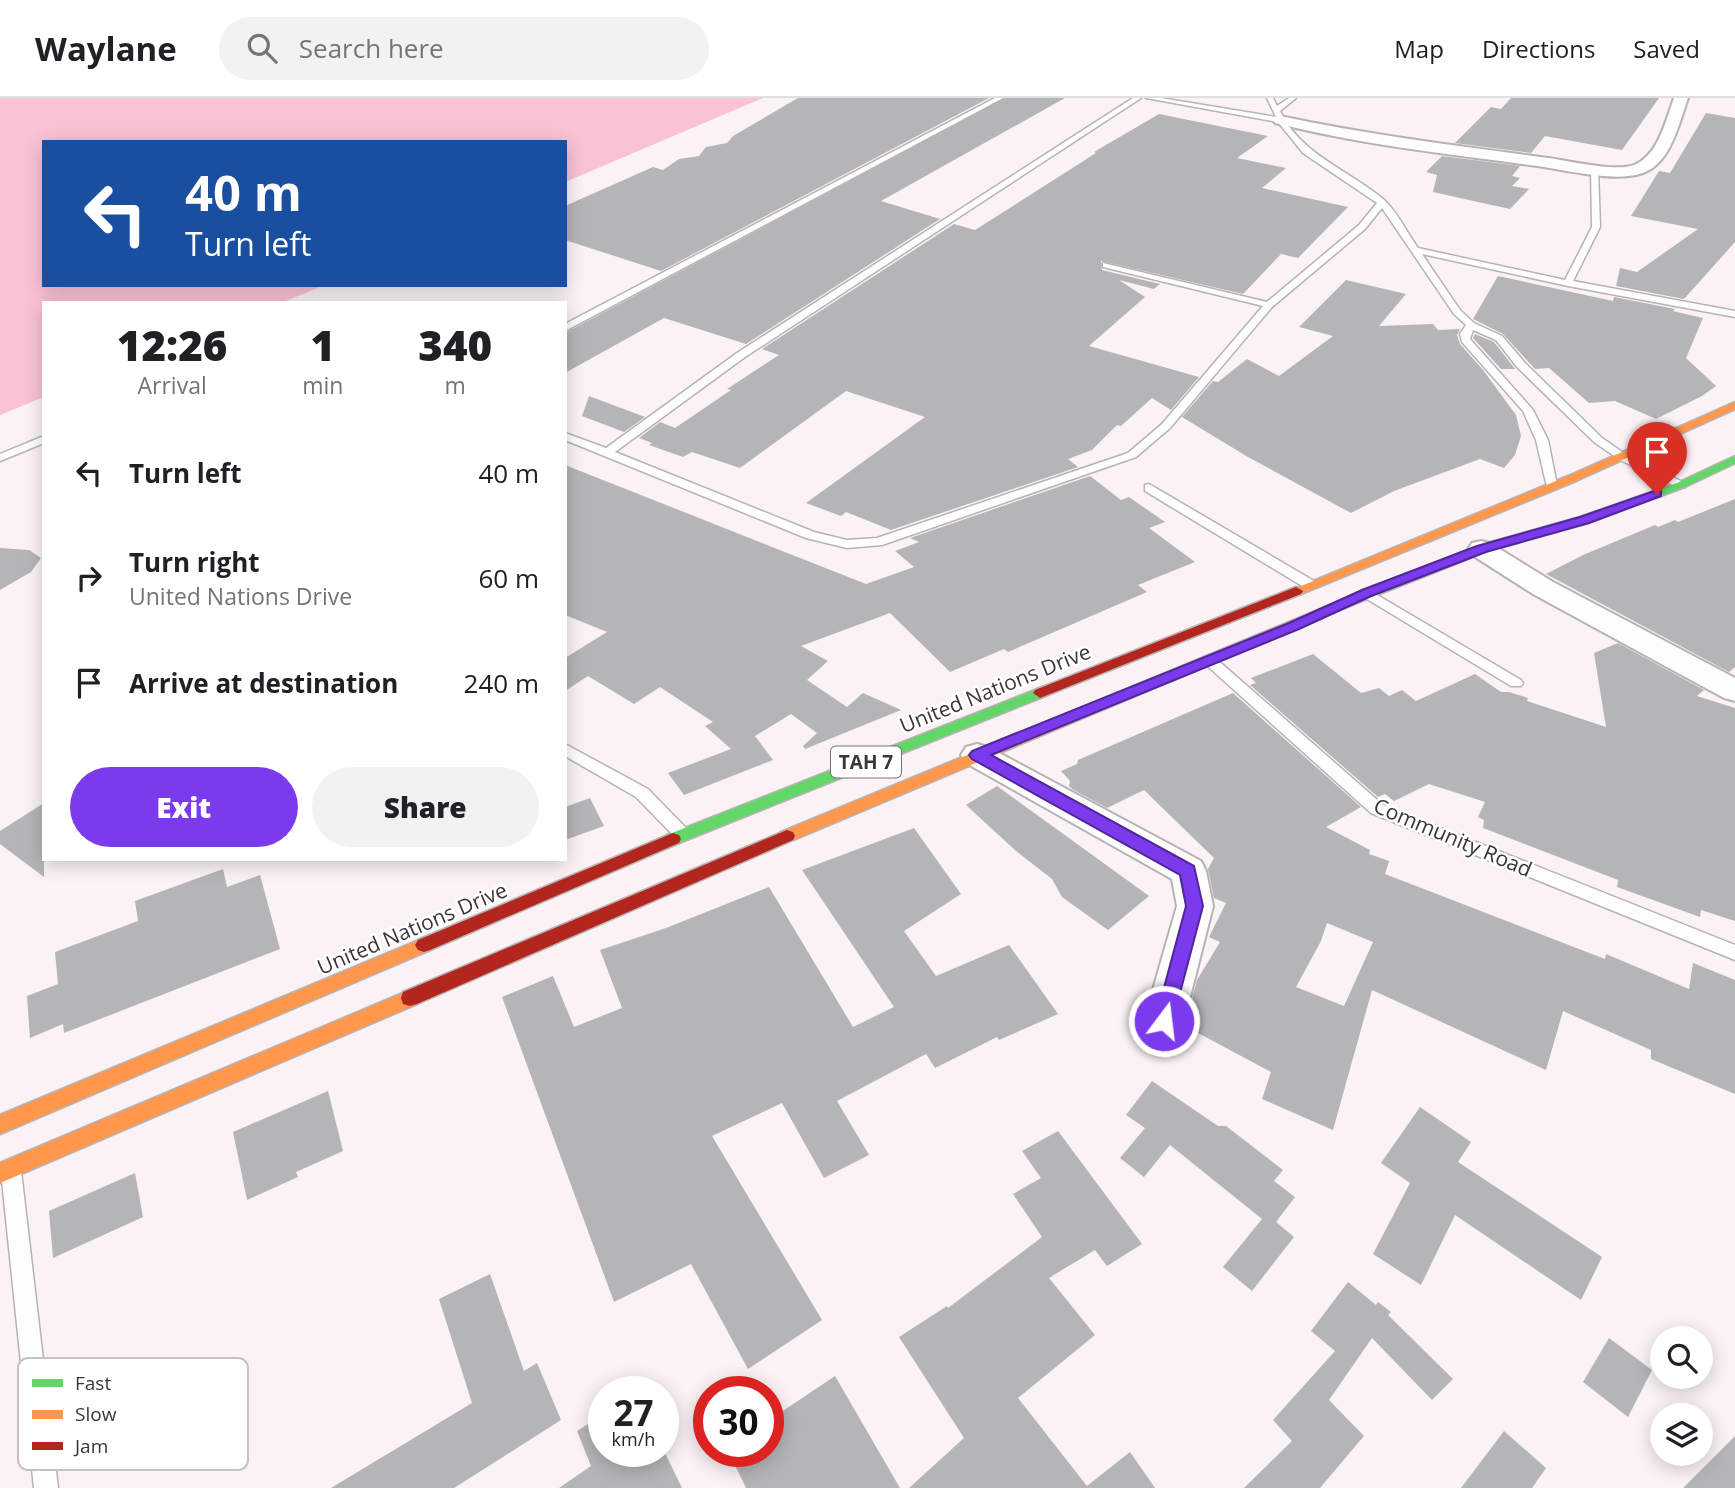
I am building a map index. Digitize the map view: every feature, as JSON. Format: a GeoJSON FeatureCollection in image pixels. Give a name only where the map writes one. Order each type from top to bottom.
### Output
{"type":"FeatureCollection","features":[{"type":"Feature","properties":{"kind":"highway","name":"United Nations Drive"},"geometry":{"type":"LineString","coordinates":[[0,1125],[683,835],[1624,458],[1735,405]]}},
{"type":"Feature","properties":{"kind":"highway","name":"TAH 7"},"geometry":{"type":"LineString","coordinates":[[5,1171],[977,755],[1367,593],[1481,549],[1584,520],[1681,485],[1735,459]]}},
{"type":"Feature","properties":{"kind":"street"},"geometry":{"type":"LineString","coordinates":[[1278,115],[1325,130],[1595,169],[1636,170],[1659,154],[1681,98]]}},
{"type":"Feature","properties":{"kind":"street"},"geometry":{"type":"LineString","coordinates":[[1481,549],[1542,588],[1735,691]]}},
{"type":"Feature","properties":{"kind":"street"},"geometry":{"type":"LineString","coordinates":[[977,755],[1188,871],[1195,906],[1164,1021]]}},
{"type":"Feature","properties":{"kind":"lane"},"geometry":{"type":"LineString","coordinates":[[567,327],[1000,98]]}},
{"type":"Feature","properties":{"kind":"lane"},"geometry":{"type":"LineString","coordinates":[[607,453],[741,355],[1138,98]]}},
{"type":"Feature","properties":{"kind":"lane"},"geometry":{"type":"LineString","coordinates":[[1149,98],[1278,115]]}},
{"type":"Feature","properties":{"kind":"lane"},"geometry":{"type":"LineString","coordinates":[[1270,98],[1278,115],[1306,151],[1382,202],[1457,312],[1472,325],[1499,338],[1521,365],[1598,440],[1624,458],[1681,485]]}},
{"type":"Feature","properties":{"kind":"lane"},"geometry":{"type":"LineString","coordinates":[[1278,115],[1293,98]]}},
{"type":"Feature","properties":{"kind":"lane"},"geometry":{"type":"LineString","coordinates":[[1568,283],[1596,227],[1595,169]]}},
{"type":"Feature","properties":{"kind":"lane"},"geometry":{"type":"LineString","coordinates":[[567,437],[810,535],[848,544],[878,542],[1132,455],[1183,407],[1269,305],[1362,228],[1382,202]]}},
{"type":"Feature","properties":{"kind":"lane"},"geometry":{"type":"LineString","coordinates":[[1414,250],[1568,283],[1735,314]]}},
{"type":"Feature","properties":{"kind":"lane"},"geometry":{"type":"LineString","coordinates":[[1106,265],[1269,305]]}},
{"type":"Feature","properties":{"kind":"lane"},"geometry":{"type":"LineString","coordinates":[[1472,325],[1465,334],[1465,340],[1535,421],[1551,485]]}},
{"type":"Feature","properties":{"kind":"lane"},"geometry":{"type":"LineString","coordinates":[[0,458],[42,440]]}},
{"type":"Feature","properties":{"kind":"lane"},"geometry":{"type":"LineString","coordinates":[[1149,488],[1309,584]]}},
{"type":"Feature","properties":{"kind":"lane"},"geometry":{"type":"LineString","coordinates":[[1367,593],[1516,682]]}},
{"type":"Feature","properties":{"kind":"lane","name":"Community Road"},"geometry":{"type":"LineString","coordinates":[[1209,660],[1377,809],[1735,953]]}},
{"type":"Feature","properties":{"kind":"lane"},"geometry":{"type":"LineString","coordinates":[[567,750],[642,793],[683,835]]}},
{"type":"Feature","properties":{"kind":"lane"},"geometry":{"type":"LineString","coordinates":[[5,1171],[29,1358]]}},
{"type":"Feature","properties":{"kind":"lane"},"geometry":{"type":"LineString","coordinates":[[44,1470],[46,1488]]}},
{"type":"Feature","properties":{"kind":"shaded area"},"geometry":{"type":"Polygon","coordinates":[[[0,98],[763,98],[567,181],[567,140],[42,140],[42,287],[320,287],[286,301],[42,301],[42,398],[0,415],[0,98]]]}},
{"type":"Feature","properties":{"kind":"building"},"geometry":{"type":"Polygon","coordinates":[[[798,98],[989,98],[661,271],[567,241],[567,205],[653,167],[663,170],[679,159],[699,156],[706,147],[727,143],[733,136],[798,98]]]}},
{"type":"Feature","properties":{"kind":"building"},"geometry":{"type":"Polygon","coordinates":[[[1005,98],[1065,98],[881,201],[940,219],[746,344],[664,318],[567,372],[567,332],[1005,98]]]}},
{"type":"Feature","properties":{"kind":"building"},"geometry":{"type":"Polygon","coordinates":[[[1511,98],[1659,98],[1622,150],[1545,136],[1531,153],[1455,143],[1491,107],[1501,109],[1511,98]]]}},
{"type":"Feature","properties":{"kind":"building"},"geometry":{"type":"Polygon","coordinates":[[[1706,113],[1735,118],[1735,242],[1684,299],[1616,286],[1620,268],[1637,272],[1698,229],[1631,216],[1659,171],[1670,173],[1706,113]]]}},
{"type":"Feature","properties":{"kind":"building"},"geometry":{"type":"Polygon","coordinates":[[[1159,114],[1268,136],[1237,158],[1286,168],[1262,188],[1348,207],[1298,258],[1281,254],[1243,294],[1101,261],[1102,270],[1160,284],[1154,289],[1119,280],[1145,297],[1089,346],[1199,377],[1171,410],[1152,398],[1121,426],[1117,425],[1092,450],[1068,459],[1078,467],[891,530],[846,512],[841,516],[806,503],[925,417],[846,391],[740,468],[692,452],[683,457],[649,445],[652,443],[639,438],[660,422],[675,428],[731,390],[727,389],[779,355],[762,349],[954,224],[975,230],[1096,153],[1094,152],[1159,114]]]}},
{"type":"Feature","properties":{"kind":"building"},"geometry":{"type":"Polygon","coordinates":[[[1442,156],[1520,166],[1512,176],[1520,178],[1512,186],[1529,189],[1510,209],[1433,192],[1437,175],[1426,172],[1442,156]]]}},
{"type":"Feature","properties":{"kind":"building"},"geometry":{"type":"Polygon","coordinates":[[[1498,276],[1613,301],[1614,297],[1675,309],[1673,311],[1703,318],[1686,358],[1716,386],[1656,419],[1615,401],[1589,403],[1549,368],[1535,369],[1503,334],[1473,319],[1498,276]]]}},
{"type":"Feature","properties":{"kind":"building"},"geometry":{"type":"Polygon","coordinates":[[[1346,280],[1406,294],[1379,326],[1433,324],[1438,330],[1460,329],[1457,335],[1460,344],[1516,415],[1521,436],[1515,455],[1504,468],[1480,459],[1394,491],[1351,513],[1248,457],[1182,417],[1213,381],[1218,382],[1247,359],[1279,376],[1333,336],[1299,327],[1346,280]]]}},
{"type":"Feature","properties":{"kind":"building"},"geometry":{"type":"Polygon","coordinates":[[[1475,334],[1494,342],[1515,369],[1501,369],[1473,338],[1475,334]]]}},
{"type":"Feature","properties":{"kind":"building"},"geometry":{"type":"Polygon","coordinates":[[[589,396],[645,417],[624,432],[582,416],[589,396]]]}},
{"type":"Feature","properties":{"kind":"building"},"geometry":{"type":"Polygon","coordinates":[[[567,466],[866,584],[914,567],[895,551],[919,542],[910,538],[1090,476],[1121,500],[1129,497],[1165,522],[1149,528],[1195,562],[1138,585],[1147,592],[1008,652],[1004,649],[950,672],[890,613],[801,646],[828,661],[807,680],[847,707],[863,693],[901,710],[805,749],[803,746],[817,733],[791,714],[755,736],[773,760],[684,795],[668,773],[731,749],[705,726],[713,722],[660,687],[634,704],[588,676],[567,690],[567,657],[607,632],[567,616],[567,466]]]}},
{"type":"Feature","properties":{"kind":"building"},"geometry":{"type":"Polygon","coordinates":[[[1735,499],[1735,667],[1729,672],[1546,574],[1583,555],[1655,525],[1658,527],[1675,520],[1678,522],[1735,499]]]}},
{"type":"Feature","properties":{"kind":"building"},"geometry":{"type":"Polygon","coordinates":[[[0,548],[29,550],[41,558],[31,572],[0,590],[0,548]]]}},
{"type":"Feature","properties":{"kind":"building"},"geometry":{"type":"Polygon","coordinates":[[[1618,643],[1704,690],[1697,696],[1735,708],[1735,921],[1701,910],[1700,917],[1617,887],[1618,880],[1483,828],[1484,820],[1478,817],[1485,802],[1429,784],[1394,801],[1385,794],[1378,797],[1250,685],[1256,683],[1251,678],[1313,654],[1361,693],[1379,688],[1389,696],[1402,690],[1416,701],[1475,674],[1501,692],[1528,698],[1527,701],[1606,727],[1594,653],[1618,643]]]}},
{"type":"Feature","properties":{"kind":"building"},"geometry":{"type":"Polygon","coordinates":[[[1233,693],[1361,807],[1326,827],[1370,850],[1369,854],[1389,861],[1385,874],[1605,959],[1606,954],[1689,989],[1693,963],[1735,980],[1735,1094],[1651,1059],[1651,1050],[1563,1011],[1546,1070],[1372,990],[1333,1130],[1262,1099],[1271,1072],[1185,1026],[1197,980],[1220,942],[1209,937],[1226,903],[1214,898],[1208,869],[1214,858],[1144,790],[1107,808],[1072,789],[1069,786],[1070,781],[1061,771],[1077,764],[1078,760],[1233,693]],[[1327,923],[1321,941],[1296,987],[1344,1006],[1373,942],[1327,923]]]}},
{"type":"Feature","properties":{"kind":"building"},"geometry":{"type":"Polygon","coordinates":[[[997,786],[1149,896],[1108,930],[1062,897],[1052,879],[1016,851],[966,805],[997,786]]]}},
{"type":"Feature","properties":{"kind":"building"},"geometry":{"type":"Polygon","coordinates":[[[590,798],[604,826],[567,839],[567,806],[590,798]]]}},
{"type":"Feature","properties":{"kind":"building"},"geometry":{"type":"Polygon","coordinates":[[[42,804],[44,877],[0,844],[0,831],[42,804]]]}},
{"type":"Feature","properties":{"kind":"building"},"geometry":{"type":"Polygon","coordinates":[[[914,828],[961,894],[904,931],[936,976],[1009,945],[1058,1014],[999,1040],[997,1037],[935,1068],[926,1054],[837,1101],[869,1155],[824,1178],[782,1103],[712,1136],[822,1320],[748,1369],[691,1264],[614,1302],[502,997],[553,976],[574,1027],[622,1008],[600,950],[666,928],[769,887],[853,1027],[894,1007],[802,870],[914,828]]]}},
{"type":"Feature","properties":{"kind":"building"},"geometry":{"type":"Polygon","coordinates":[[[223,869],[227,887],[260,875],[280,949],[64,1033],[63,1024],[30,1038],[27,996],[58,984],[55,952],[138,921],[135,901],[223,869]]]}},
{"type":"Feature","properties":{"kind":"building"},"geometry":{"type":"Polygon","coordinates":[[[1152,1081],[1218,1126],[1226,1126],[1283,1170],[1274,1181],[1295,1197],[1276,1222],[1294,1237],[1252,1291],[1223,1267],[1262,1219],[1170,1145],[1144,1177],[1120,1158],[1145,1128],[1126,1115],[1152,1081]]]}},
{"type":"Feature","properties":{"kind":"building"},"geometry":{"type":"Polygon","coordinates":[[[328,1091],[343,1151],[296,1172],[298,1177],[247,1200],[233,1132],[328,1091]]]}},
{"type":"Feature","properties":{"kind":"building"},"geometry":{"type":"Polygon","coordinates":[[[1420,1107],[1471,1142],[1458,1162],[1602,1257],[1581,1300],[1455,1215],[1421,1285],[1373,1254],[1410,1183],[1381,1163],[1420,1107]]]}},
{"type":"Feature","properties":{"kind":"building"},"geometry":{"type":"Polygon","coordinates":[[[1058,1131],[1142,1244],[1107,1266],[1095,1250],[1049,1278],[1095,1335],[1018,1398],[1087,1486],[1130,1452],[1155,1488],[909,1488],[964,1438],[899,1337],[947,1306],[948,1308],[1042,1237],[1013,1194],[1041,1178],[1022,1151],[1058,1131]]]}},
{"type":"Feature","properties":{"kind":"building"},"geometry":{"type":"Polygon","coordinates":[[[135,1173],[143,1217],[53,1258],[49,1211],[135,1173]]]}},
{"type":"Feature","properties":{"kind":"building"},"geometry":{"type":"Polygon","coordinates":[[[490,1274],[524,1371],[537,1363],[561,1420],[454,1488],[331,1488],[472,1403],[439,1299],[490,1274]]]}},
{"type":"Feature","properties":{"kind":"building"},"geometry":{"type":"Polygon","coordinates":[[[1348,1282],[1376,1305],[1378,1302],[1391,1312],[1388,1315],[1453,1379],[1432,1400],[1372,1338],[1329,1400],[1364,1436],[1320,1488],[1244,1488],[1292,1441],[1273,1420],[1335,1351],[1311,1331],[1348,1282]]]}},
{"type":"Feature","properties":{"kind":"building"},"geometry":{"type":"Polygon","coordinates":[[[1609,1338],[1650,1369],[1650,1374],[1628,1417],[1583,1382],[1609,1338]]]}},
{"type":"Feature","properties":{"kind":"building"},"geometry":{"type":"Polygon","coordinates":[[[835,1376],[900,1488],[746,1488],[736,1467],[784,1467],[784,1410],[835,1376]]]}},
{"type":"Feature","properties":{"kind":"building"},"geometry":{"type":"Polygon","coordinates":[[[588,1424],[588,1458],[577,1431],[588,1424]]]}},
{"type":"Feature","properties":{"kind":"building"},"geometry":{"type":"Polygon","coordinates":[[[1504,1431],[1546,1468],[1532,1488],[1461,1488],[1504,1431]]]}},
{"type":"Feature","properties":{"kind":"building"},"geometry":{"type":"Polygon","coordinates":[[[1735,1436],[1735,1488],[1683,1488],[1705,1466],[1713,1466],[1713,1458],[1735,1436]]]}},
{"type":"Feature","properties":{"kind":"building"},"geometry":{"type":"Polygon","coordinates":[[[590,1467],[672,1467],[682,1488],[559,1488],[590,1467]]]}},
{"type":"Feature","properties":{"kind":"traffic: fast"},"geometry":{"type":"LineString","coordinates":[[1342,604],[1481,549],[1584,520],[1681,485],[1735,459]]}},
{"type":"Feature","properties":{"kind":"traffic: fast"},"geometry":{"type":"LineString","coordinates":[[673,839],[1040,693]]}},
{"type":"Feature","properties":{"kind":"traffic: slow"},"geometry":{"type":"LineString","coordinates":[[1296,591],[1572,478],[1735,405]]}},
{"type":"Feature","properties":{"kind":"traffic: slow"},"geometry":{"type":"LineString","coordinates":[[787,836],[1342,604]]}},
{"type":"Feature","properties":{"kind":"traffic: slow"},"geometry":{"type":"LineString","coordinates":[[0,1125],[424,945]]}},
{"type":"Feature","properties":{"kind":"traffic: slow"},"geometry":{"type":"LineString","coordinates":[[0,1173],[410,998]]}},
{"type":"Feature","properties":{"kind":"traffic: jam"},"geometry":{"type":"LineString","coordinates":[[1040,693],[1296,591]]}},
{"type":"Feature","properties":{"kind":"traffic: jam"},"geometry":{"type":"LineString","coordinates":[[410,998],[787,836]]}},
{"type":"Feature","properties":{"kind":"traffic: jam"},"geometry":{"type":"LineString","coordinates":[[424,945],[673,839]]}},
{"type":"Feature","properties":{"kind":"route"},"geometry":{"type":"LineString","coordinates":[[1164,1021],[1195,906],[1188,871],[977,755],[1294,626],[1367,593],[1481,549],[1584,520],[1657,494]]}}]}
